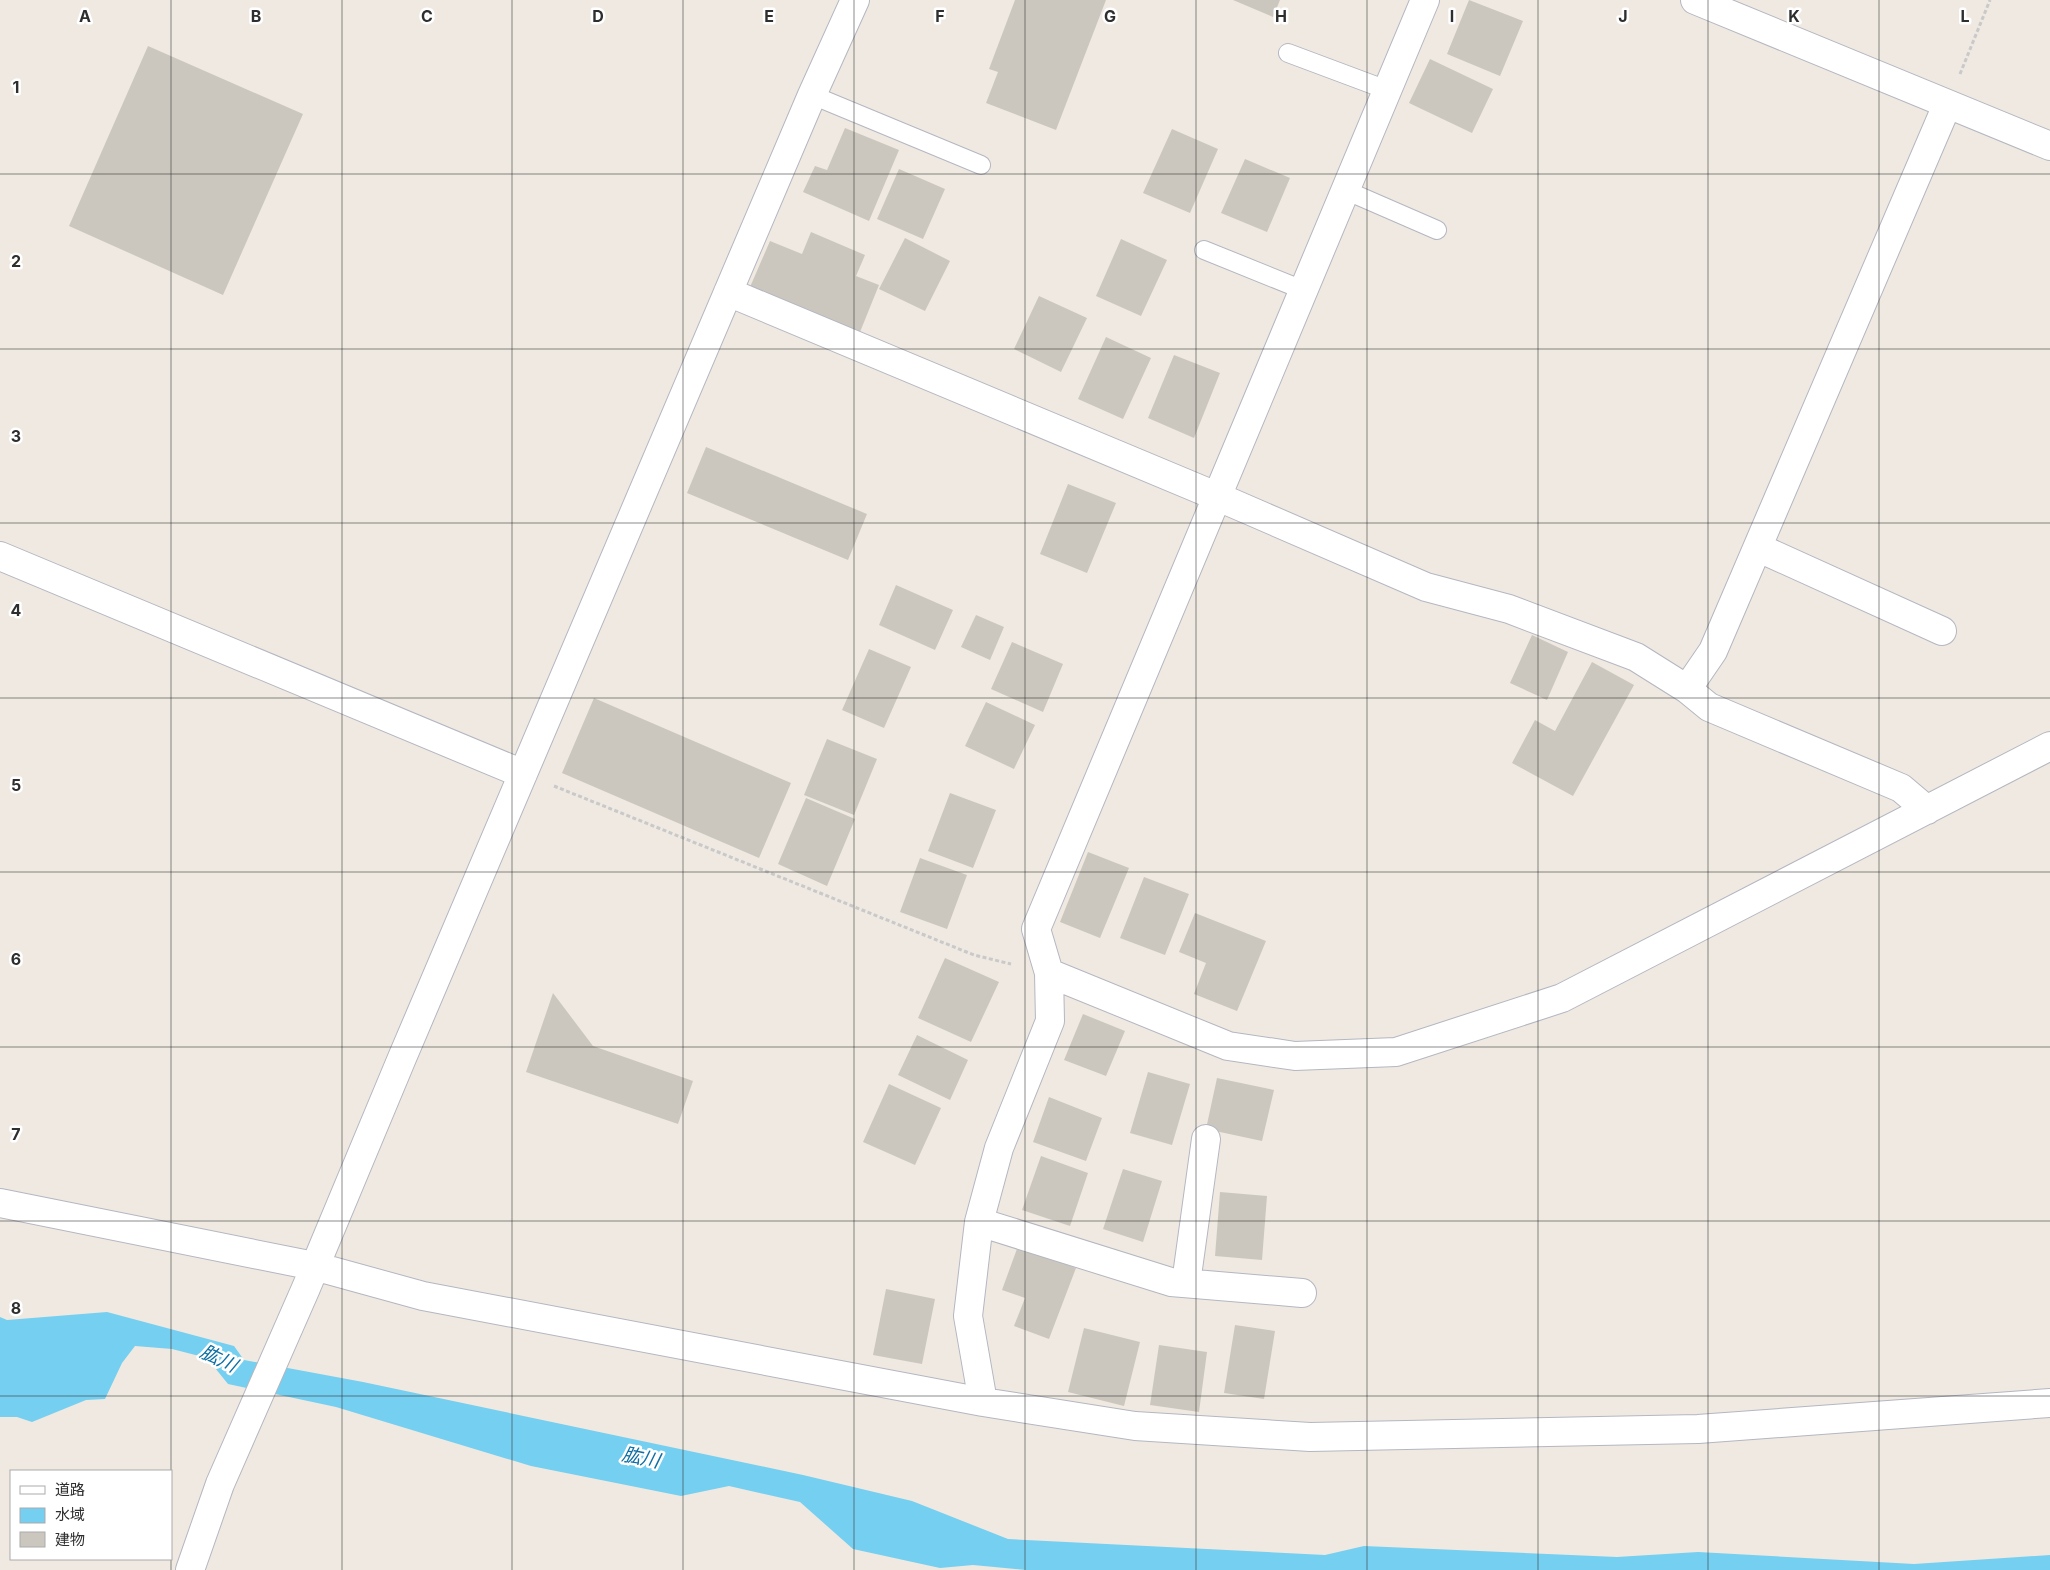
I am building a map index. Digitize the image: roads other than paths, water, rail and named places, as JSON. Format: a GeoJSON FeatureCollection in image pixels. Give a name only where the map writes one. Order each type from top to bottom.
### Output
{"type":"FeatureCollection","features":[{"type":"Feature","properties":{"kind":"street"},"geometry":{"type":"LineString","coordinates":[[190,1570],[220,1484],[854,0]]}},
{"type":"Feature","properties":{"kind":"street"},"geometry":{"type":"LineString","coordinates":[[984,1402],[968,1316],[979,1222],[999,1148],[1050,1022],[1049,973],[1036,930],[1425,0]]}},
{"type":"Feature","properties":{"kind":"street"},"geometry":{"type":"LineString","coordinates":[[1695,0],[2050,146]]}},
{"type":"Feature","properties":{"kind":"street"},"geometry":{"type":"LineString","coordinates":[[1686,689],[1713,652],[1947,105]]}},
{"type":"Feature","properties":{"kind":"street"},"geometry":{"type":"LineString","coordinates":[[728,292],[1216,496],[1426,587],[1509,609],[1636,657],[1686,689],[1709,707],[1901,788],[1927,810]]}},
{"type":"Feature","properties":{"kind":"street"},"geometry":{"type":"LineString","coordinates":[[1759,548],[1942,631]]}},
{"type":"Feature","properties":{"kind":"street"},"geometry":{"type":"LineString","coordinates":[[0,556],[523,774]]}},
{"type":"Feature","properties":{"kind":"street"},"geometry":{"type":"LineString","coordinates":[[1049,973],[1228,1046],[1295,1056],[1396,1052],[1562,998],[2050,746]]}},
{"type":"Feature","properties":{"kind":"street"},"geometry":{"type":"LineString","coordinates":[[1186,1283],[1206,1139]]}},
{"type":"Feature","properties":{"kind":"street"},"geometry":{"type":"LineString","coordinates":[[0,1203],[310,1277],[423,1296],[984,1402],[1135,1426],[1310,1437],[1698,1429],[2050,1403]]}},
{"type":"Feature","properties":{"kind":"street"},"geometry":{"type":"LineString","coordinates":[[979,1222],[1171,1282],[1302,1293]]}},
{"type":"Feature","properties":{"kind":"lane"},"geometry":{"type":"LineString","coordinates":[[1288,53],[1387,90]]}},
{"type":"Feature","properties":{"kind":"lane"},"geometry":{"type":"LineString","coordinates":[[812,95],[981,165]]}},
{"type":"Feature","properties":{"kind":"lane"},"geometry":{"type":"LineString","coordinates":[[1345,190],[1437,230]]}},
{"type":"Feature","properties":{"kind":"lane"},"geometry":{"type":"LineString","coordinates":[[1204,250],[1303,290]]}},
{"type":"Feature","properties":{"kind":"water","name":"肱川"},"geometry":{"type":"Polygon","coordinates":[[[107,1312],[234,1346],[244,1360],[363,1382],[803,1475],[912,1501],[1008,1539],[1325,1555],[1364,1546],[1617,1557],[1698,1552],[1914,1564],[2050,1555],[2050,1570],[1026,1570],[973,1565],[940,1568],[853,1549],[800,1502],[729,1486],[681,1496],[531,1466],[336,1407],[228,1384],[207,1358],[172,1349],[135,1346],[122,1363],[105,1399],[86,1400],[32,1422],[17,1417],[0,1417],[0,1317],[7,1320],[107,1312]]]}}]}
